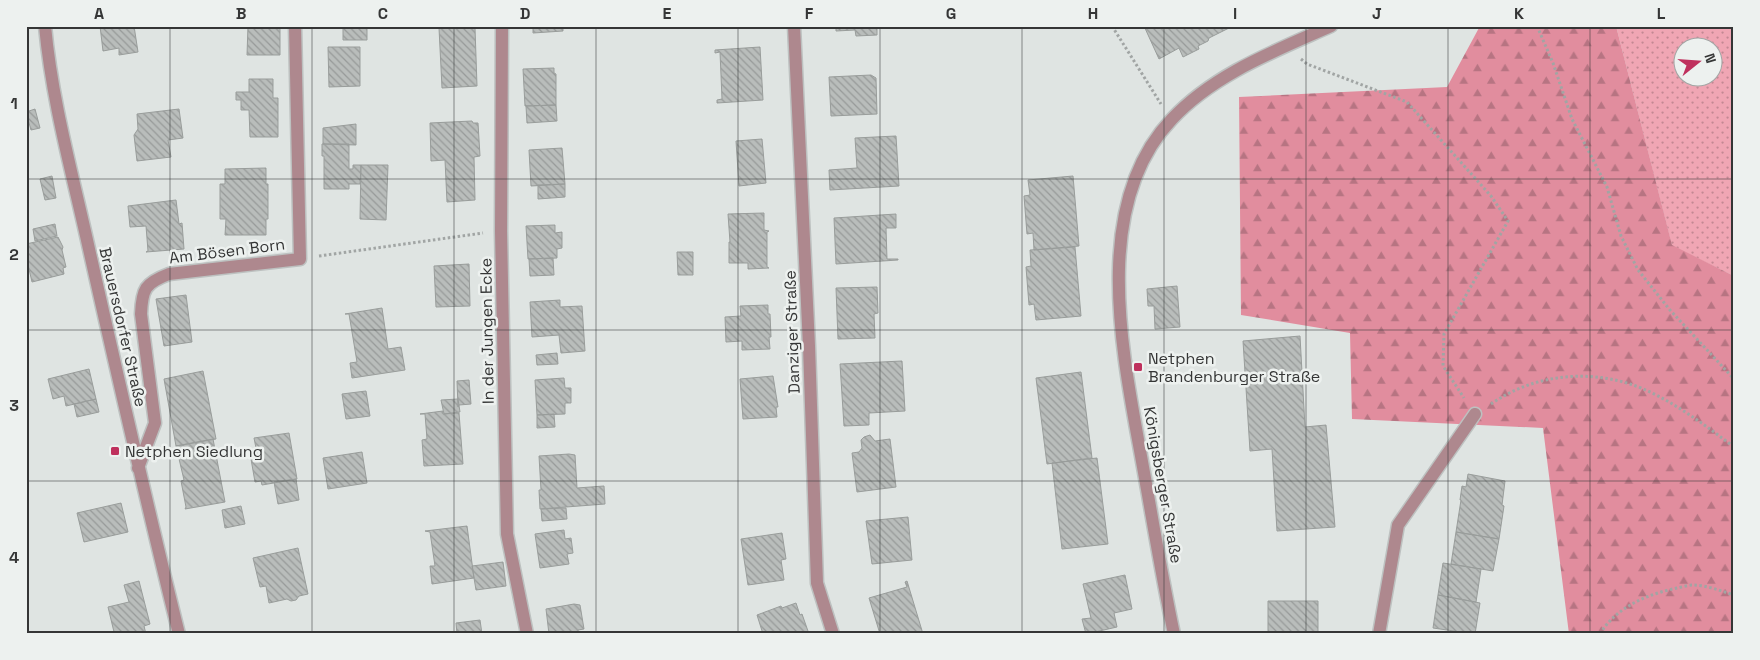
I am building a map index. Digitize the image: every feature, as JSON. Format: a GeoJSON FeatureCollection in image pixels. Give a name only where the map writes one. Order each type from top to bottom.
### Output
{"type":"FeatureCollection","features":[{"type":"Feature","properties":{"kind":"street","name":"Brauersdorfer Straße"},"geometry":{"type":"LineString","coordinates":[[45,26],[48,56],[60,118],[138,468],[179,634]]}},
{"type":"Feature","properties":{"kind":"street","name":"Am Bösen Born"},"geometry":{"type":"LineString","coordinates":[[138,468],[155,423],[141,314],[141,298],[146,286],[156,278],[169,274],[300,259],[295,26]]}},
{"type":"Feature","properties":{"kind":"street","name":"In der Jungen Ecke"},"geometry":{"type":"LineString","coordinates":[[502,26],[501,231],[507,534],[527,634]]}},
{"type":"Feature","properties":{"kind":"street","name":"Danziger Straße"},"geometry":{"type":"LineString","coordinates":[[794,26],[809,346],[817,583],[833,634]]}},
{"type":"Feature","properties":{"kind":"street","name":"Königsberger Straße"},"geometry":{"type":"LineString","coordinates":[[1174,634],[1128,387],[1121,329],[1118,259],[1125,211],[1136,178],[1152,145],[1171,120],[1196,96],[1232,74],[1330,26]]}},
{"type":"Feature","properties":{"kind":"street"},"geometry":{"type":"LineString","coordinates":[[1380,634],[1398,525],[1475,414]]}},
{"type":"Feature","properties":{"kind":"path"},"geometry":{"type":"LineString","coordinates":[[1112,26],[1171,120]]}},
{"type":"Feature","properties":{"kind":"path"},"geometry":{"type":"LineString","coordinates":[[1537,26],[1554,63],[1572,119],[1606,188],[1621,236],[1638,270],[1670,310],[1734,379]]}},
{"type":"Feature","properties":{"kind":"path"},"geometry":{"type":"LineString","coordinates":[[1285,47],[1307,64],[1407,102],[1491,196],[1508,221],[1444,334],[1443,366],[1475,414],[1506,393],[1536,382],[1562,378],[1595,377],[1630,384],[1670,403],[1734,447]]}},
{"type":"Feature","properties":{"kind":"path"},"geometry":{"type":"LineString","coordinates":[[300,259],[501,231]]}},
{"type":"Feature","properties":{"kind":"path"},"geometry":{"type":"LineString","coordinates":[[1600,634],[1604,626],[1620,611],[1644,598],[1666,591],[1692,585],[1734,595]]}},
{"type":"Feature","properties":{"kind":"shaded area"},"geometry":{"type":"Polygon","coordinates":[[[1616,26],[1734,26],[1734,276],[1672,246],[1616,26]]]}},
{"type":"Feature","properties":{"kind":"green space"},"geometry":{"type":"Polygon","coordinates":[[[1480,26],[1616,26],[1672,245],[1734,276],[1734,634],[1569,634],[1543,428],[1352,419],[1350,333],[1241,315],[1239,97],[1447,87],[1480,26]]]}},
{"type":"Feature","properties":{"kind":"building"},"geometry":{"type":"Polygon","coordinates":[[[100,26],[134,26],[138,52],[119,55],[119,48],[103,51],[100,26]]]}},
{"type":"Feature","properties":{"kind":"building"},"geometry":{"type":"Polygon","coordinates":[[[248,26],[280,26],[280,55],[247,55],[248,26]]]}},
{"type":"Feature","properties":{"kind":"building"},"geometry":{"type":"Polygon","coordinates":[[[343,26],[367,26],[367,40],[343,40],[343,26]]]}},
{"type":"Feature","properties":{"kind":"building"},"geometry":{"type":"Polygon","coordinates":[[[533,26],[563,26],[563,31],[533,33],[533,26]]]}},
{"type":"Feature","properties":{"kind":"building"},"geometry":{"type":"Polygon","coordinates":[[[836,26],[877,26],[877,35],[856,36],[855,30],[836,31],[836,26]]]}},
{"type":"Feature","properties":{"kind":"building"},"geometry":{"type":"Polygon","coordinates":[[[1144,26],[1231,27],[1209,38],[1208,41],[1198,46],[1199,49],[1183,57],[1179,48],[1159,59],[1144,26]]]}},
{"type":"Feature","properties":{"kind":"building"},"geometry":{"type":"Polygon","coordinates":[[[439,28],[475,28],[477,86],[442,88],[439,28]]]}},
{"type":"Feature","properties":{"kind":"building"},"geometry":{"type":"Polygon","coordinates":[[[328,47],[360,47],[360,86],[329,87],[328,47]]]}},
{"type":"Feature","properties":{"kind":"building"},"geometry":{"type":"Polygon","coordinates":[[[760,47],[763,100],[717,103],[717,100],[722,99],[720,52],[715,53],[715,50],[760,47]]]}},
{"type":"Feature","properties":{"kind":"building"},"geometry":{"type":"Polygon","coordinates":[[[554,68],[554,73],[556,74],[556,105],[525,106],[523,69],[554,68]]]}},
{"type":"Feature","properties":{"kind":"building"},"geometry":{"type":"Polygon","coordinates":[[[871,75],[876,78],[877,114],[831,116],[829,77],[871,75]]]}},
{"type":"Feature","properties":{"kind":"building"},"geometry":{"type":"Polygon","coordinates":[[[249,79],[273,79],[273,98],[278,98],[278,137],[250,137],[249,110],[241,110],[241,100],[236,100],[236,92],[249,92],[249,79]]]}},
{"type":"Feature","properties":{"kind":"building"},"geometry":{"type":"Polygon","coordinates":[[[556,105],[557,121],[527,123],[526,106],[556,105]]]}},
{"type":"Feature","properties":{"kind":"building"},"geometry":{"type":"Polygon","coordinates":[[[35,109],[40,128],[31,130],[26,112],[35,109]]]}},
{"type":"Feature","properties":{"kind":"building"},"geometry":{"type":"Polygon","coordinates":[[[179,109],[183,138],[168,140],[171,157],[137,161],[134,135],[138,129],[137,114],[179,109]]]}},
{"type":"Feature","properties":{"kind":"building"},"geometry":{"type":"Polygon","coordinates":[[[472,121],[473,123],[478,123],[480,156],[474,157],[475,200],[447,202],[445,160],[431,161],[430,123],[472,121]]]}},
{"type":"Feature","properties":{"kind":"building"},"geometry":{"type":"Polygon","coordinates":[[[356,124],[356,145],[323,144],[323,128],[356,124]]]}},
{"type":"Feature","properties":{"kind":"building"},"geometry":{"type":"Polygon","coordinates":[[[896,136],[899,186],[830,190],[829,170],[857,168],[855,138],[896,136]]]}},
{"type":"Feature","properties":{"kind":"building"},"geometry":{"type":"Polygon","coordinates":[[[762,139],[766,183],[739,186],[736,141],[762,139]]]}},
{"type":"Feature","properties":{"kind":"building"},"geometry":{"type":"Polygon","coordinates":[[[322,144],[349,144],[349,169],[353,169],[353,165],[361,165],[360,184],[349,184],[349,189],[324,189],[322,144]]]}},
{"type":"Feature","properties":{"kind":"building"},"geometry":{"type":"Polygon","coordinates":[[[562,148],[565,184],[531,186],[529,150],[562,148]]]}},
{"type":"Feature","properties":{"kind":"building"},"geometry":{"type":"Polygon","coordinates":[[[361,165],[388,165],[386,220],[360,219],[361,165]]]}},
{"type":"Feature","properties":{"kind":"building"},"geometry":{"type":"Polygon","coordinates":[[[266,168],[268,219],[266,219],[266,235],[225,235],[226,219],[220,219],[220,184],[225,184],[225,169],[266,168]]]}},
{"type":"Feature","properties":{"kind":"building"},"geometry":{"type":"Polygon","coordinates":[[[52,176],[56,198],[45,200],[40,179],[52,176]]]}},
{"type":"Feature","properties":{"kind":"building"},"geometry":{"type":"Polygon","coordinates":[[[1073,176],[1079,246],[1034,250],[1033,233],[1027,234],[1024,196],[1030,195],[1028,180],[1073,176]]]}},
{"type":"Feature","properties":{"kind":"building"},"geometry":{"type":"Polygon","coordinates":[[[565,184],[565,197],[538,199],[538,185],[565,184]]]}},
{"type":"Feature","properties":{"kind":"building"},"geometry":{"type":"Polygon","coordinates":[[[176,200],[179,224],[182,223],[184,249],[146,252],[148,251],[146,226],[130,227],[128,206],[176,200]]]}},
{"type":"Feature","properties":{"kind":"building"},"geometry":{"type":"Polygon","coordinates":[[[764,213],[764,230],[769,231],[767,232],[767,267],[769,268],[748,269],[748,263],[729,263],[728,214],[764,213]]]}},
{"type":"Feature","properties":{"kind":"building"},"geometry":{"type":"Polygon","coordinates":[[[896,214],[896,228],[886,228],[887,259],[898,260],[836,264],[834,218],[896,214]]]}},
{"type":"Feature","properties":{"kind":"building"},"geometry":{"type":"Polygon","coordinates":[[[55,224],[57,236],[35,241],[33,229],[55,224]]]}},
{"type":"Feature","properties":{"kind":"building"},"geometry":{"type":"Polygon","coordinates":[[[555,225],[555,233],[562,232],[562,248],[557,249],[557,258],[528,259],[526,226],[555,225]]]}},
{"type":"Feature","properties":{"kind":"building"},"geometry":{"type":"Polygon","coordinates":[[[58,237],[63,247],[66,267],[63,268],[64,274],[32,282],[26,256],[26,244],[58,237]]]}},
{"type":"Feature","properties":{"kind":"building"},"geometry":{"type":"Polygon","coordinates":[[[1075,247],[1081,316],[1036,320],[1034,304],[1029,305],[1026,267],[1031,266],[1030,250],[1075,247]]]}},
{"type":"Feature","properties":{"kind":"building"},"geometry":{"type":"Polygon","coordinates":[[[677,252],[693,252],[693,275],[678,275],[677,252]]]}},
{"type":"Feature","properties":{"kind":"building"},"geometry":{"type":"Polygon","coordinates":[[[553,258],[554,275],[530,276],[529,259],[553,258]]]}},
{"type":"Feature","properties":{"kind":"building"},"geometry":{"type":"Polygon","coordinates":[[[469,264],[470,306],[436,307],[434,266],[469,264]]]}},
{"type":"Feature","properties":{"kind":"building"},"geometry":{"type":"Polygon","coordinates":[[[1177,286],[1180,327],[1155,329],[1154,306],[1148,306],[1147,289],[1177,286]]]}},
{"type":"Feature","properties":{"kind":"building"},"geometry":{"type":"Polygon","coordinates":[[[877,287],[878,313],[874,314],[875,338],[838,339],[836,288],[877,287]]]}},
{"type":"Feature","properties":{"kind":"building"},"geometry":{"type":"Polygon","coordinates":[[[186,295],[192,342],[164,346],[156,299],[186,295]]]}},
{"type":"Feature","properties":{"kind":"building"},"geometry":{"type":"Polygon","coordinates":[[[560,300],[560,307],[582,306],[585,351],[561,353],[559,335],[532,337],[530,302],[560,300]]]}},
{"type":"Feature","properties":{"kind":"building"},"geometry":{"type":"Polygon","coordinates":[[[768,305],[768,314],[770,314],[770,349],[742,350],[742,341],[726,342],[725,317],[741,316],[740,306],[768,305]]]}},
{"type":"Feature","properties":{"kind":"building"},"geometry":{"type":"Polygon","coordinates":[[[382,308],[388,349],[401,347],[405,370],[352,378],[350,363],[357,362],[349,314],[345,314],[382,308]]]}},
{"type":"Feature","properties":{"kind":"building"},"geometry":{"type":"Polygon","coordinates":[[[1300,336],[1305,427],[1326,425],[1335,527],[1277,531],[1272,449],[1250,451],[1243,341],[1300,336]]]}},
{"type":"Feature","properties":{"kind":"building"},"geometry":{"type":"Polygon","coordinates":[[[557,353],[558,364],[537,365],[536,355],[557,353]]]}},
{"type":"Feature","properties":{"kind":"building"},"geometry":{"type":"Polygon","coordinates":[[[902,361],[905,411],[869,413],[869,425],[844,426],[840,364],[902,361]]]}},
{"type":"Feature","properties":{"kind":"building"},"geometry":{"type":"Polygon","coordinates":[[[89,369],[96,399],[66,406],[64,396],[53,399],[48,379],[89,369]]]}},
{"type":"Feature","properties":{"kind":"building"},"geometry":{"type":"Polygon","coordinates":[[[203,371],[216,439],[176,446],[164,379],[203,371]]]}},
{"type":"Feature","properties":{"kind":"building"},"geometry":{"type":"Polygon","coordinates":[[[1081,372],[1092,458],[1047,464],[1036,378],[1081,372]]]}},
{"type":"Feature","properties":{"kind":"building"},"geometry":{"type":"Polygon","coordinates":[[[773,376],[778,407],[776,407],[777,417],[743,419],[740,379],[773,376]]]}},
{"type":"Feature","properties":{"kind":"building"},"geometry":{"type":"Polygon","coordinates":[[[564,378],[565,388],[571,388],[571,403],[565,403],[565,414],[537,415],[535,380],[564,378]]]}},
{"type":"Feature","properties":{"kind":"building"},"geometry":{"type":"Polygon","coordinates":[[[469,380],[471,404],[459,405],[458,407],[457,381],[469,380]]]}},
{"type":"Feature","properties":{"kind":"building"},"geometry":{"type":"Polygon","coordinates":[[[366,391],[370,416],[346,419],[342,394],[366,391]]]}},
{"type":"Feature","properties":{"kind":"building"},"geometry":{"type":"Polygon","coordinates":[[[96,399],[99,412],[77,417],[74,404],[96,399]]]}},
{"type":"Feature","properties":{"kind":"building"},"geometry":{"type":"Polygon","coordinates":[[[458,399],[460,412],[444,414],[441,400],[458,399]]]}},
{"type":"Feature","properties":{"kind":"building"},"geometry":{"type":"Polygon","coordinates":[[[443,411],[443,414],[459,413],[463,464],[424,466],[422,440],[427,439],[425,414],[420,414],[443,411]]]}},
{"type":"Feature","properties":{"kind":"building"},"geometry":{"type":"Polygon","coordinates":[[[554,414],[555,427],[537,428],[537,415],[554,414]]]}},
{"type":"Feature","properties":{"kind":"building"},"geometry":{"type":"Polygon","coordinates":[[[289,433],[297,479],[262,485],[261,481],[255,482],[251,459],[258,458],[254,438],[289,433]]]}},
{"type":"Feature","properties":{"kind":"building"},"geometry":{"type":"Polygon","coordinates":[[[870,435],[875,441],[890,439],[896,487],[857,492],[852,453],[859,452],[862,448],[861,440],[870,435]]]}},
{"type":"Feature","properties":{"kind":"building"},"geometry":{"type":"Polygon","coordinates":[[[213,439],[225,502],[185,509],[181,481],[184,480],[176,446],[213,439]]]}},
{"type":"Feature","properties":{"kind":"building"},"geometry":{"type":"Polygon","coordinates":[[[362,452],[367,483],[328,489],[323,458],[362,452]]]}},
{"type":"Feature","properties":{"kind":"building"},"geometry":{"type":"Polygon","coordinates":[[[575,455],[577,488],[604,486],[605,504],[540,509],[539,456],[575,455]]]}},
{"type":"Feature","properties":{"kind":"building"},"geometry":{"type":"Polygon","coordinates":[[[1097,458],[1108,544],[1062,549],[1052,463],[1097,458]]]}},
{"type":"Feature","properties":{"kind":"building"},"geometry":{"type":"Polygon","coordinates":[[[1468,474],[1505,481],[1502,505],[1504,506],[1499,539],[1456,532],[1462,486],[1466,487],[1468,474]]]}},
{"type":"Feature","properties":{"kind":"building"},"geometry":{"type":"Polygon","coordinates":[[[296,479],[299,500],[278,504],[274,482],[296,479]]]}},
{"type":"Feature","properties":{"kind":"building"},"geometry":{"type":"Polygon","coordinates":[[[121,503],[128,532],[84,542],[77,513],[121,503]]]}},
{"type":"Feature","properties":{"kind":"building"},"geometry":{"type":"Polygon","coordinates":[[[241,506],[245,524],[225,528],[222,510],[241,506]]]}},
{"type":"Feature","properties":{"kind":"building"},"geometry":{"type":"Polygon","coordinates":[[[566,508],[567,519],[542,521],[541,509],[566,508]]]}},
{"type":"Feature","properties":{"kind":"building"},"geometry":{"type":"Polygon","coordinates":[[[908,517],[912,560],[872,564],[866,521],[908,517]]]}},
{"type":"Feature","properties":{"kind":"building"},"geometry":{"type":"Polygon","coordinates":[[[467,526],[474,578],[432,584],[430,566],[435,566],[430,532],[425,531],[467,526]]]}},
{"type":"Feature","properties":{"kind":"building"},"geometry":{"type":"Polygon","coordinates":[[[564,530],[565,539],[571,538],[573,553],[567,554],[569,564],[540,568],[535,534],[564,530]]]}},
{"type":"Feature","properties":{"kind":"building"},"geometry":{"type":"Polygon","coordinates":[[[1456,532],[1499,539],[1493,571],[1451,564],[1456,532]]]}},
{"type":"Feature","properties":{"kind":"building"},"geometry":{"type":"Polygon","coordinates":[[[782,533],[786,559],[781,560],[784,580],[748,585],[741,539],[782,533]]]}},
{"type":"Feature","properties":{"kind":"building"},"geometry":{"type":"Polygon","coordinates":[[[298,548],[308,594],[299,596],[296,600],[291,601],[287,599],[269,603],[266,586],[260,587],[253,558],[298,548]]]}},
{"type":"Feature","properties":{"kind":"building"},"geometry":{"type":"Polygon","coordinates":[[[503,562],[506,586],[476,590],[472,566],[503,562]]]}},
{"type":"Feature","properties":{"kind":"building"},"geometry":{"type":"Polygon","coordinates":[[[1443,563],[1481,569],[1476,602],[1438,595],[1443,563]]]}},
{"type":"Feature","properties":{"kind":"building"},"geometry":{"type":"Polygon","coordinates":[[[1125,575],[1132,609],[1114,613],[1117,627],[1086,634],[1082,619],[1091,618],[1083,584],[1125,575]]]}},
{"type":"Feature","properties":{"kind":"building"},"geometry":{"type":"Polygon","coordinates":[[[139,581],[150,624],[144,626],[146,634],[106,634],[114,632],[108,607],[129,602],[124,585],[139,581]]]}},
{"type":"Feature","properties":{"kind":"building"},"geometry":{"type":"Polygon","coordinates":[[[907,581],[923,634],[880,634],[869,598],[907,587],[905,582],[907,581]]]}},
{"type":"Feature","properties":{"kind":"building"},"geometry":{"type":"Polygon","coordinates":[[[1438,595],[1480,603],[1475,634],[1433,628],[1438,595]]]}},
{"type":"Feature","properties":{"kind":"building"},"geometry":{"type":"Polygon","coordinates":[[[1268,601],[1318,601],[1318,634],[1268,634],[1268,601]]]}},
{"type":"Feature","properties":{"kind":"building"},"geometry":{"type":"Polygon","coordinates":[[[796,603],[809,634],[763,634],[757,615],[781,606],[782,608],[796,603]]]}},
{"type":"Feature","properties":{"kind":"building"},"geometry":{"type":"Polygon","coordinates":[[[574,604],[580,605],[584,629],[578,630],[579,634],[549,634],[546,609],[574,604]]]}},
{"type":"Feature","properties":{"kind":"building"},"geometry":{"type":"Polygon","coordinates":[[[480,620],[482,634],[457,634],[456,623],[480,620]]]}},
{"type":"Feature","properties":{"kind":"place","name":"Netphen Brandenburger Straße"},"geometry":{"type":"Point","coordinates":[1138,367]}},
{"type":"Feature","properties":{"kind":"place","name":"Netphen Siedlung"},"geometry":{"type":"Point","coordinates":[115,451]}}]}
